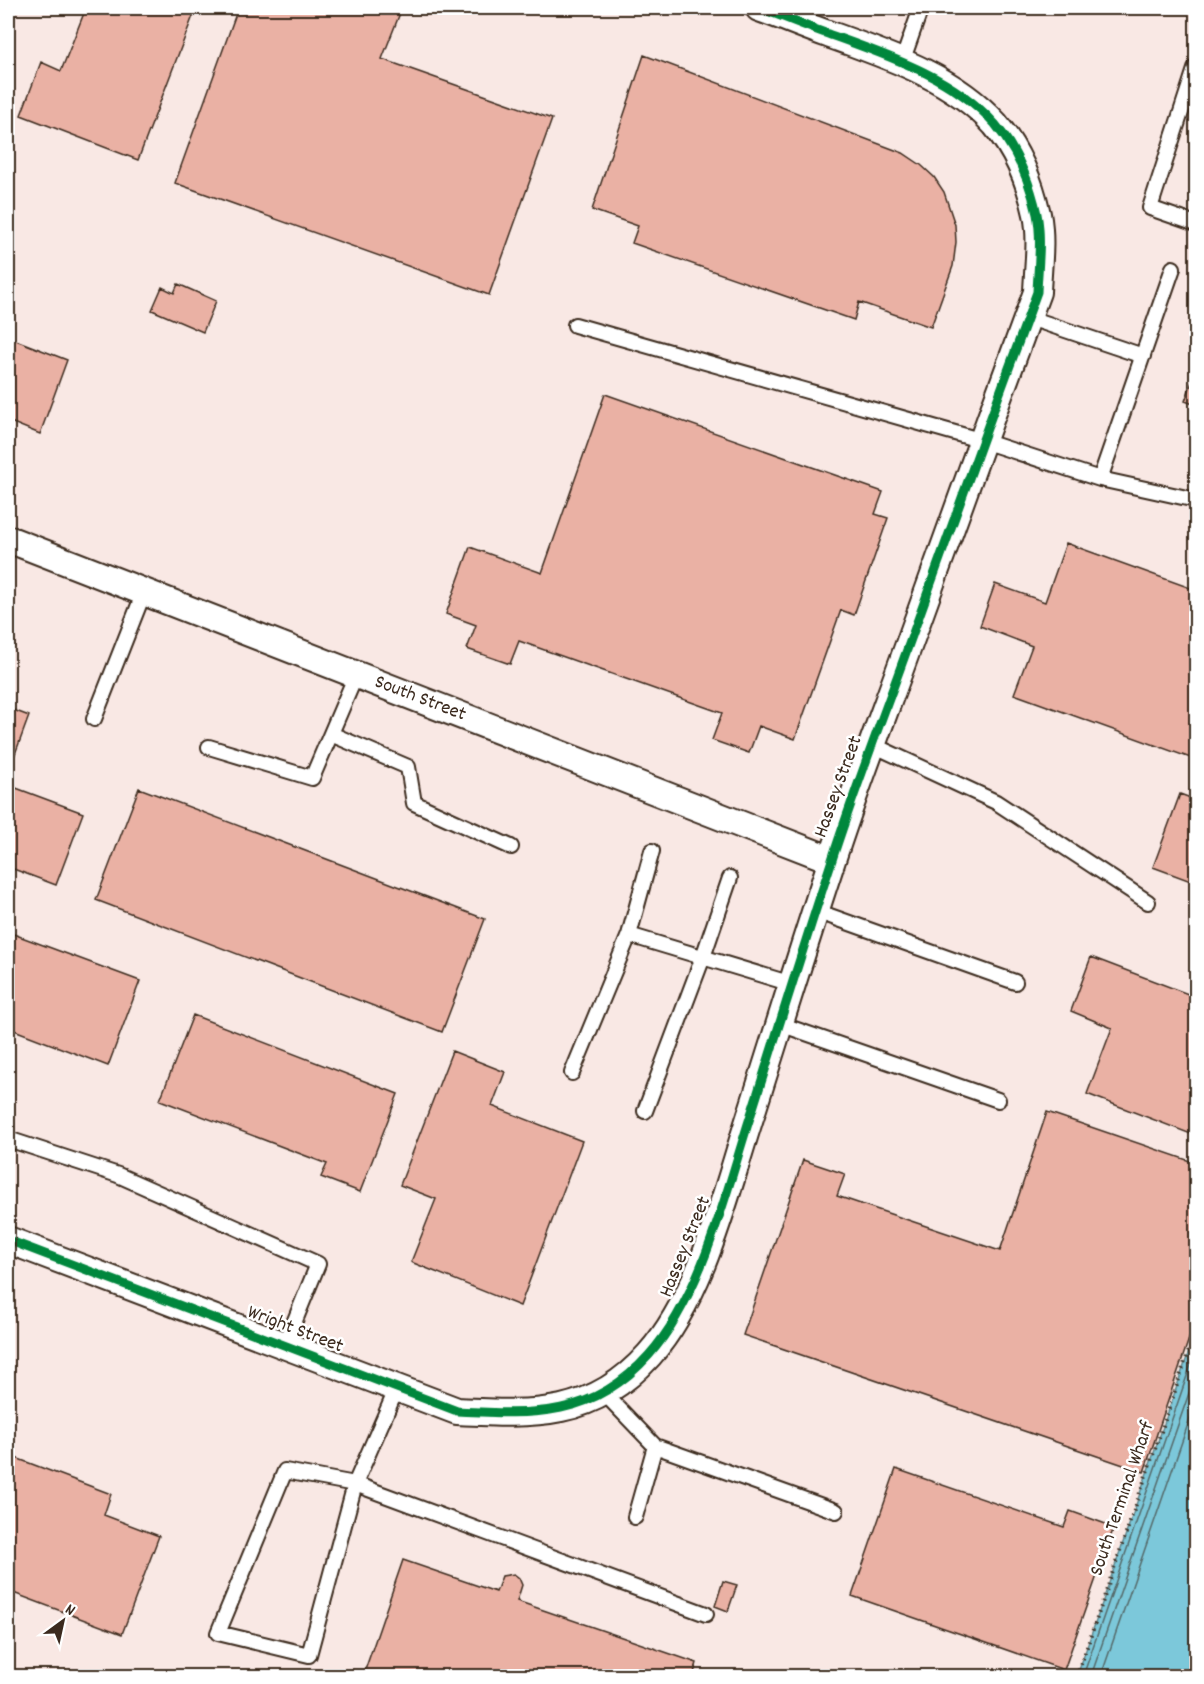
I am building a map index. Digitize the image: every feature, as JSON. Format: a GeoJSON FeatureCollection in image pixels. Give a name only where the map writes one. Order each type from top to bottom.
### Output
{"type":"FeatureCollection","features":[{"type":"Feature","properties":{"kind":"street","name":"Hassey Street"},"geometry":{"type":"LineString","coordinates":[[577,1404],[604,1394],[626,1378],[648,1357],[665,1335],[688,1296],[721,1210],[832,860],[1037,292],[1039,241],[1037,216],[1028,183],[1014,151],[995,124],[973,103],[902,62],[759,8]]}},
{"type":"Feature","properties":{"kind":"street","name":"South Street"},"geometry":{"type":"LineString","coordinates":[[8,539],[832,860]]}},
{"type":"Feature","properties":{"kind":"street","name":"Wright Street"},"geometry":{"type":"LineString","coordinates":[[8,1239],[457,1411],[537,1413],[577,1404]]}},
{"type":"Feature","properties":{"kind":"lane"},"geometry":{"type":"LineString","coordinates":[[902,62],[921,8]]}},
{"type":"Feature","properties":{"kind":"lane"},"geometry":{"type":"LineString","coordinates":[[1197,66],[1150,208],[1197,224]]}},
{"type":"Feature","properties":{"kind":"lane"},"geometry":{"type":"LineString","coordinates":[[1100,479],[1173,268]]}},
{"type":"Feature","properties":{"kind":"lane"},"geometry":{"type":"LineString","coordinates":[[1027,317],[1143,356]]}},
{"type":"Feature","properties":{"kind":"lane"},"geometry":{"type":"LineString","coordinates":[[575,325],[983,441],[1100,479],[1197,500]]}},
{"type":"Feature","properties":{"kind":"lane"},"geometry":{"type":"LineString","coordinates":[[94,719],[144,592]]}},
{"type":"Feature","properties":{"kind":"lane"},"geometry":{"type":"LineString","coordinates":[[209,747],[312,778],[356,675]]}},
{"type":"Feature","properties":{"kind":"lane"},"geometry":{"type":"LineString","coordinates":[[331,734],[408,767],[414,803],[511,847]]}},
{"type":"Feature","properties":{"kind":"lane"},"geometry":{"type":"LineString","coordinates":[[873,745],[996,802],[1148,902]]}},
{"type":"Feature","properties":{"kind":"lane"},"geometry":{"type":"LineString","coordinates":[[572,1073],[629,935],[652,851]]}},
{"type":"Feature","properties":{"kind":"lane"},"geometry":{"type":"LineString","coordinates":[[645,1111],[730,878]]}},
{"type":"Feature","properties":{"kind":"lane"},"geometry":{"type":"LineString","coordinates":[[816,911],[1015,982]]}},
{"type":"Feature","properties":{"kind":"lane"},"geometry":{"type":"LineString","coordinates":[[629,935],[792,984]]}},
{"type":"Feature","properties":{"kind":"lane"},"geometry":{"type":"LineString","coordinates":[[780,1024],[998,1100]]}},
{"type":"Feature","properties":{"kind":"lane"},"geometry":{"type":"LineString","coordinates":[[8,1139],[118,1176],[318,1264],[285,1345]]}},
{"type":"Feature","properties":{"kind":"lane"},"geometry":{"type":"LineString","coordinates":[[397,1388],[355,1484],[309,1655],[218,1633],[285,1471],[355,1484],[706,1614]]}},
{"type":"Feature","properties":{"kind":"lane"},"geometry":{"type":"LineString","coordinates":[[604,1394],[655,1446],[836,1511]]}},
{"type":"Feature","properties":{"kind":"lane"},"geometry":{"type":"LineString","coordinates":[[634,1517],[655,1446]]}},
{"type":"Feature","properties":{"kind":"shaded area"},"geometry":{"type":"Polygon","coordinates":[[[8,8],[1196,8],[1196,1331],[1077,1676],[8,1676],[8,8]]]}},
{"type":"Feature","properties":{"kind":"water"},"geometry":{"type":"Polygon","coordinates":[[[1196,1331],[1196,1676],[1077,1676],[1196,1331]]]}},
{"type":"Feature","properties":{"kind":"building"},"geometry":{"type":"Polygon","coordinates":[[[86,8],[196,8],[138,160],[21,115],[41,62],[61,71],[86,8]]]}},
{"type":"Feature","properties":{"kind":"building"},"geometry":{"type":"Polygon","coordinates":[[[238,8],[402,8],[382,59],[552,119],[489,295],[175,183],[238,8]]]}},
{"type":"Feature","properties":{"kind":"building"},"geometry":{"type":"Polygon","coordinates":[[[644,55],[903,153],[934,177],[944,192],[955,225],[956,242],[953,266],[931,327],[859,302],[854,320],[632,243],[638,226],[592,210],[644,55]]]}},
{"type":"Feature","properties":{"kind":"building"},"geometry":{"type":"Polygon","coordinates":[[[178,284],[216,301],[203,332],[152,310],[162,287],[174,293],[178,284]]]}},
{"type":"Feature","properties":{"kind":"building"},"geometry":{"type":"Polygon","coordinates":[[[8,337],[67,360],[40,434],[8,421],[8,337]]]}},
{"type":"Feature","properties":{"kind":"building"},"geometry":{"type":"Polygon","coordinates":[[[1196,371],[1196,405],[1185,401],[1196,371]]]}},
{"type":"Feature","properties":{"kind":"building"},"geometry":{"type":"Polygon","coordinates":[[[605,394],[883,492],[875,514],[888,518],[854,615],[841,610],[795,739],[759,726],[749,753],[712,740],[722,713],[519,641],[510,664],[467,649],[476,625],[446,614],[470,547],[542,573],[605,394]]]}},
{"type":"Feature","properties":{"kind":"building"},"geometry":{"type":"Polygon","coordinates":[[[1066,543],[1196,590],[1196,760],[1014,694],[1032,646],[980,626],[995,584],[1045,602],[1066,543]]]}},
{"type":"Feature","properties":{"kind":"building"},"geometry":{"type":"Polygon","coordinates":[[[8,708],[29,716],[8,773],[8,708]]]}},
{"type":"Feature","properties":{"kind":"building"},"geometry":{"type":"Polygon","coordinates":[[[8,785],[83,813],[56,885],[8,867],[8,785]]]}},
{"type":"Feature","properties":{"kind":"building"},"geometry":{"type":"Polygon","coordinates":[[[139,788],[485,919],[442,1032],[96,900],[139,788]]]}},
{"type":"Feature","properties":{"kind":"building"},"geometry":{"type":"Polygon","coordinates":[[[1180,794],[1196,800],[1196,883],[1153,867],[1180,794]]]}},
{"type":"Feature","properties":{"kind":"building"},"geometry":{"type":"Polygon","coordinates":[[[8,932],[140,981],[108,1066],[9,1028],[8,1032],[8,932]]]}},
{"type":"Feature","properties":{"kind":"building"},"geometry":{"type":"Polygon","coordinates":[[[1091,957],[1196,997],[1196,1136],[1087,1094],[1112,1028],[1071,1011],[1091,957]]]}},
{"type":"Feature","properties":{"kind":"building"},"geometry":{"type":"Polygon","coordinates":[[[193,1015],[398,1094],[360,1192],[321,1177],[327,1164],[160,1100],[193,1015]]]}},
{"type":"Feature","properties":{"kind":"building"},"geometry":{"type":"Polygon","coordinates":[[[452,1051],[505,1072],[492,1106],[582,1141],[520,1306],[411,1262],[436,1199],[400,1185],[452,1051]]]}},
{"type":"Feature","properties":{"kind":"building"},"geometry":{"type":"Polygon","coordinates":[[[1047,1112],[1196,1163],[1196,1318],[1144,1472],[743,1335],[803,1160],[845,1174],[837,1196],[1000,1251],[1047,1112]]]}},
{"type":"Feature","properties":{"kind":"building"},"geometry":{"type":"Polygon","coordinates":[[[8,1455],[111,1494],[104,1515],[159,1536],[122,1634],[8,1591],[8,1455]]]}},
{"type":"Feature","properties":{"kind":"building"},"geometry":{"type":"Polygon","coordinates":[[[896,1469],[1064,1527],[1070,1511],[1114,1527],[1064,1670],[852,1596],[896,1469]]]}},
{"type":"Feature","properties":{"kind":"building"},"geometry":{"type":"Polygon","coordinates":[[[403,1560],[496,1592],[502,1576],[514,1574],[522,1585],[517,1601],[697,1663],[693,1676],[363,1676],[403,1560]]]}},
{"type":"Feature","properties":{"kind":"building"},"geometry":{"type":"Polygon","coordinates":[[[723,1581],[737,1585],[728,1611],[715,1606],[723,1581]]]}},
{"type":"Feature","properties":{"kind":"cycle path"},"geometry":{"type":"LineString","coordinates":[[8,1240],[457,1411],[537,1412],[561,1408],[606,1391],[628,1376],[649,1355],[683,1306],[719,1216],[849,809],[1037,292],[1039,253],[1037,214],[1016,155],[995,124],[959,93],[917,69],[873,50],[759,8]]}}]}
